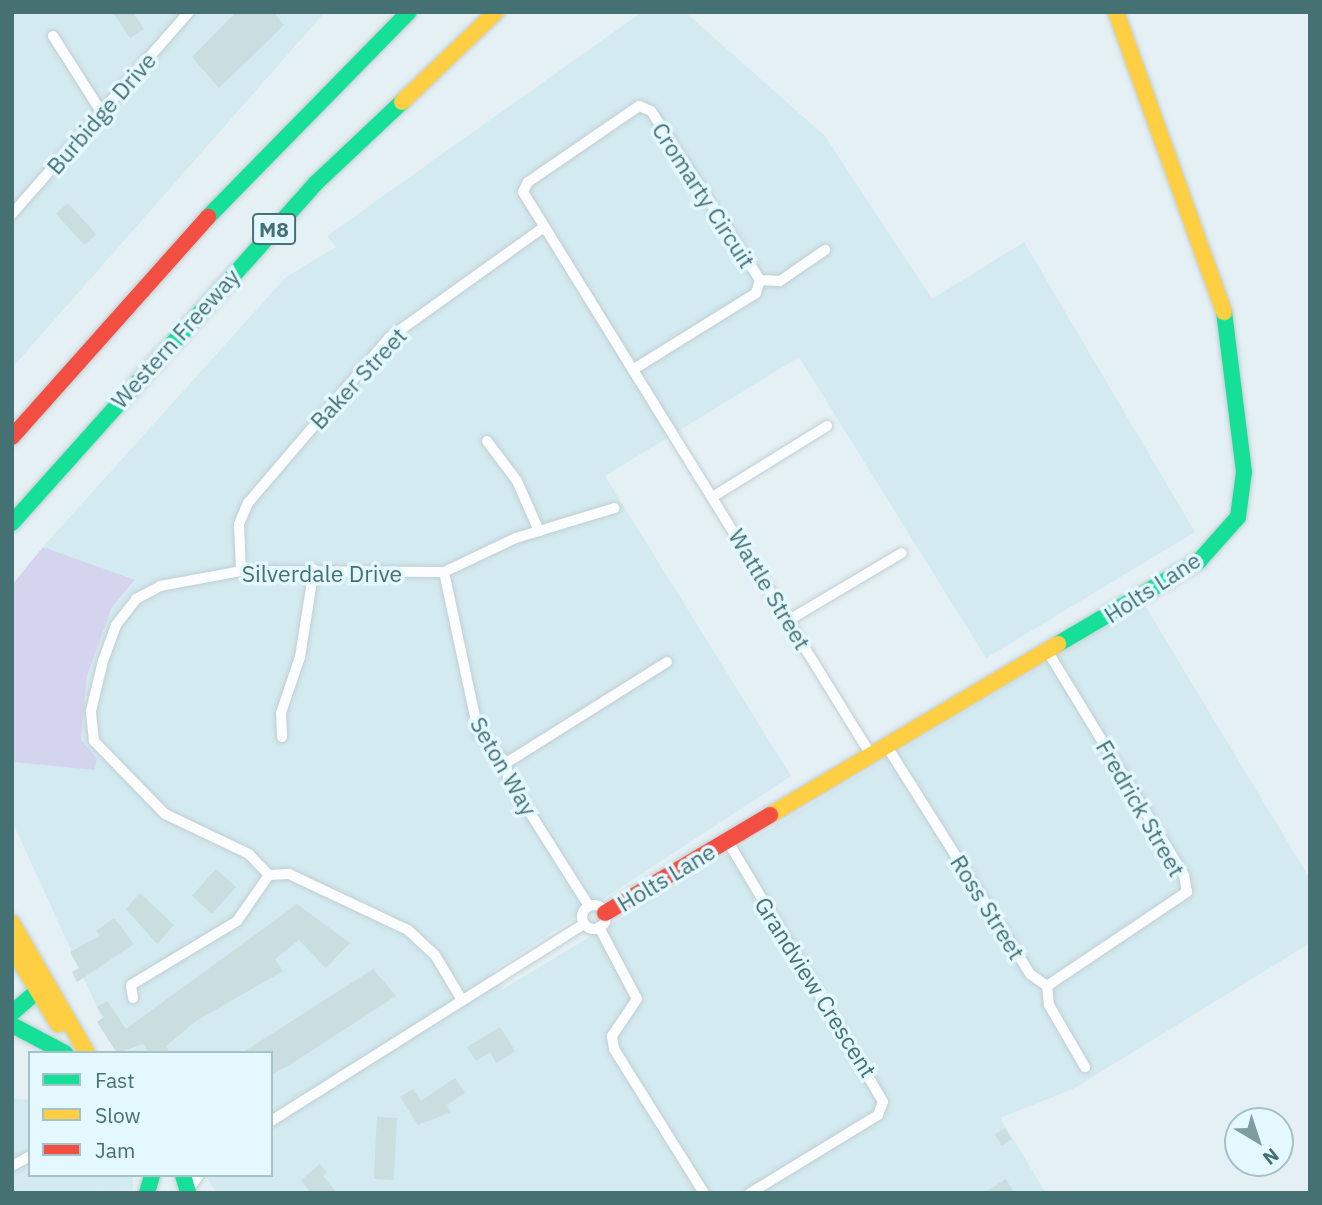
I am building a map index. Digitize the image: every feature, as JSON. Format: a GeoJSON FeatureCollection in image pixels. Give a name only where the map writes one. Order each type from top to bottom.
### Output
{"type":"FeatureCollection","features":[{"type":"Feature","properties":{"kind":"main road","name":"M8"},"geometry":{"type":"LineString","coordinates":[[12,437],[183,242],[409,12]]}},
{"type":"Feature","properties":{"kind":"main road","name":"Western Freeway"},"geometry":{"type":"LineString","coordinates":[[12,523],[316,183],[496,12]]}},
{"type":"Feature","properties":{"kind":"main road","name":"Holts Lane"},"geometry":{"type":"LineString","coordinates":[[602,920],[727,840],[1199,561],[1238,517],[1244,472],[1221,290],[1116,12]]}},
{"type":"Feature","properties":{"kind":"main road"},"geometry":{"type":"LineString","coordinates":[[12,923],[75,1051]]}},
{"type":"Feature","properties":{"kind":"main road"},"geometry":{"type":"LineString","coordinates":[[12,947],[43,986],[87,1051]]}},
{"type":"Feature","properties":{"kind":"main road"},"geometry":{"type":"LineString","coordinates":[[12,1013],[43,986]]}},
{"type":"Feature","properties":{"kind":"main road"},"geometry":{"type":"LineString","coordinates":[[12,1025],[61,1051]]}},
{"type":"Feature","properties":{"kind":"street","name":"Burbidge Drive"},"geometry":{"type":"LineString","coordinates":[[12,214],[189,12]]}},
{"type":"Feature","properties":{"kind":"street"},"geometry":{"type":"LineString","coordinates":[[53,36],[102,113]]}},
{"type":"Feature","properties":{"kind":"street","name":"Cromarty Circuit"},"geometry":{"type":"LineString","coordinates":[[634,369],[756,293],[760,280],[651,111],[639,106],[528,182],[526,203],[541,229],[670,424]]}},
{"type":"Feature","properties":{"kind":"street","name":"Baker Street"},"geometry":{"type":"LineString","coordinates":[[241,571],[239,524],[248,503],[389,338],[541,229]]}},
{"type":"Feature","properties":{"kind":"street"},"geometry":{"type":"LineString","coordinates":[[760,280],[780,281],[825,250]]}},
{"type":"Feature","properties":{"kind":"street","name":"Wattle Street"},"geometry":{"type":"LineString","coordinates":[[670,424],[871,755]]}},
{"type":"Feature","properties":{"kind":"street"},"geometry":{"type":"LineString","coordinates":[[714,496],[827,426]]}},
{"type":"Feature","properties":{"kind":"street"},"geometry":{"type":"LineString","coordinates":[[487,441],[517,481],[539,531]]}},
{"type":"Feature","properties":{"kind":"street","name":"Silverdale Drive"},"geometry":{"type":"LineString","coordinates":[[269,875],[249,854],[165,814],[93,741],[91,731],[103,661],[116,625],[136,599],[160,586],[241,571],[314,569],[444,572],[539,531],[615,508]]}},
{"type":"Feature","properties":{"kind":"street"},"geometry":{"type":"LineString","coordinates":[[789,620],[902,553]]}},
{"type":"Feature","properties":{"kind":"street"},"geometry":{"type":"LineString","coordinates":[[282,737],[281,713],[300,657],[314,569]]}},
{"type":"Feature","properties":{"kind":"street","name":"Seton Way"},"geometry":{"type":"LineString","coordinates":[[444,572],[478,731],[506,762],[508,778],[589,906]]}},
{"type":"Feature","properties":{"kind":"street","name":"Fredrick Street"},"geometry":{"type":"LineString","coordinates":[[1047,986],[1187,892],[1184,875],[1048,652]]}},
{"type":"Feature","properties":{"kind":"street"},"geometry":{"type":"LineString","coordinates":[[506,762],[667,662]]}},
{"type":"Feature","properties":{"kind":"street","name":"Ross Street"},"geometry":{"type":"LineString","coordinates":[[886,745],[1030,974],[1047,986],[1049,1004],[1085,1067]]}},
{"type":"Feature","properties":{"kind":"street","name":"Grandview Crescent"},"geometry":{"type":"LineString","coordinates":[[727,840],[883,1102],[878,1115],[750,1193]]}},
{"type":"Feature","properties":{"kind":"street"},"geometry":{"type":"LineString","coordinates":[[132,998],[127,982],[237,921],[269,875],[289,874],[408,930],[435,955],[462,1000]]}},
{"type":"Feature","properties":{"kind":"street"},"geometry":{"type":"LineString","coordinates":[[589,906],[602,920],[637,999],[612,1036],[614,1049],[704,1193]]}},
{"type":"Feature","properties":{"kind":"street"},"geometry":{"type":"LineString","coordinates":[[584,924],[589,906]]}},
{"type":"Feature","properties":{"kind":"street"},"geometry":{"type":"LineString","coordinates":[[273,1120],[584,924],[602,920]]}},
{"type":"Feature","properties":{"kind":"street"},"geometry":{"type":"LineString","coordinates":[[12,1166],[28,1157]]}},
{"type":"Feature","properties":{"kind":"shaded area"},"geometry":{"type":"Polygon","coordinates":[[[12,12],[325,12],[12,368],[12,12]]]}},
{"type":"Feature","properties":{"kind":"shaded area"},"geometry":{"type":"Polygon","coordinates":[[[642,12],[685,12],[825,136],[932,299],[1024,242],[1195,532],[986,658],[799,357],[605,476],[791,776],[493,971],[503,989],[1144,604],[1310,879],[1310,943],[1073,1089],[1000,1118],[1046,1193],[217,1193],[206,1177],[273,1177],[273,1051],[117,1051],[12,821],[12,762],[95,769],[97,757],[81,740],[87,676],[112,607],[135,581],[43,547],[286,277],[336,247],[327,236],[642,12]]]}},
{"type":"Feature","properties":{"kind":"shaded area"},"geometry":{"type":"Polygon","coordinates":[[[43,547],[135,580],[112,607],[87,676],[81,740],[97,758],[95,770],[12,762],[12,585],[43,547]]]}},
{"type":"Feature","properties":{"kind":"shaded area"},"geometry":{"type":"Polygon","coordinates":[[[12,1098],[28,1100],[28,1177],[133,1177],[133,1190],[12,1193],[12,1098]]]}},
{"type":"Feature","properties":{"kind":"building"},"geometry":{"type":"Polygon","coordinates":[[[113,12],[133,12],[144,29],[130,38],[113,12]]]}},
{"type":"Feature","properties":{"kind":"building"},"geometry":{"type":"Polygon","coordinates":[[[236,12],[273,12],[284,25],[219,88],[192,57],[236,12]]]}},
{"type":"Feature","properties":{"kind":"building"},"geometry":{"type":"Polygon","coordinates":[[[68,203],[96,234],[84,245],[56,214],[68,203]]]}},
{"type":"Feature","properties":{"kind":"building"},"geometry":{"type":"Polygon","coordinates":[[[216,869],[236,887],[212,914],[192,896],[216,869]]]}},
{"type":"Feature","properties":{"kind":"building"},"geometry":{"type":"Polygon","coordinates":[[[140,893],[174,925],[157,944],[126,909],[140,893]]]}},
{"type":"Feature","properties":{"kind":"building"},"geometry":{"type":"Polygon","coordinates":[[[297,904],[350,943],[326,968],[299,940],[275,959],[283,971],[196,1021],[166,1046],[169,1051],[148,1051],[143,1044],[116,1051],[97,1022],[104,1017],[97,1007],[107,1001],[126,1029],[297,904]]]}},
{"type":"Feature","properties":{"kind":"building"},"geometry":{"type":"Polygon","coordinates":[[[114,918],[134,944],[77,982],[72,972],[79,968],[70,952],[100,936],[96,931],[114,918]]]}},
{"type":"Feature","properties":{"kind":"building"},"geometry":{"type":"Polygon","coordinates":[[[373,969],[396,996],[273,1074],[273,1051],[245,1051],[373,969]]]}},
{"type":"Feature","properties":{"kind":"building"},"geometry":{"type":"Polygon","coordinates":[[[500,1027],[515,1051],[496,1063],[490,1052],[476,1061],[467,1047],[500,1027]]]}},
{"type":"Feature","properties":{"kind":"building"},"geometry":{"type":"Polygon","coordinates":[[[455,1078],[465,1093],[447,1105],[451,1112],[418,1125],[400,1097],[413,1089],[421,1101],[455,1078]]]}},
{"type":"Feature","properties":{"kind":"building"},"geometry":{"type":"Polygon","coordinates":[[[377,1117],[397,1118],[394,1180],[374,1179],[377,1117]]]}},
{"type":"Feature","properties":{"kind":"building"},"geometry":{"type":"Polygon","coordinates":[[[1005,1128],[1012,1139],[1002,1145],[995,1134],[1005,1128]]]}},
{"type":"Feature","properties":{"kind":"building"},"geometry":{"type":"Polygon","coordinates":[[[320,1164],[327,1172],[323,1176],[337,1193],[311,1193],[301,1180],[320,1164]]]}},
{"type":"Feature","properties":{"kind":"building"},"geometry":{"type":"Polygon","coordinates":[[[1006,1179],[1014,1193],[983,1193],[1006,1179]]]}},
{"type":"Feature","properties":{"kind":"traffic: fast"},"geometry":{"type":"LineString","coordinates":[[208,217],[409,12]]}},
{"type":"Feature","properties":{"kind":"traffic: fast"},"geometry":{"type":"LineString","coordinates":[[12,523],[316,183],[402,102]]}},
{"type":"Feature","properties":{"kind":"traffic: fast"},"geometry":{"type":"LineString","coordinates":[[1058,644],[1199,561],[1238,517],[1244,472],[1224,312]]}},
{"type":"Feature","properties":{"kind":"traffic: fast"},"geometry":{"type":"LineString","coordinates":[[12,1013],[44,985]]}},
{"type":"Feature","properties":{"kind":"traffic: fast"},"geometry":{"type":"LineString","coordinates":[[12,1025],[61,1051]]}},
{"type":"Feature","properties":{"kind":"traffic: fast"},"geometry":{"type":"LineString","coordinates":[[147,1193],[151,1177]]}},
{"type":"Feature","properties":{"kind":"traffic: fast"},"geometry":{"type":"LineString","coordinates":[[184,1177],[188,1193]]}},
{"type":"Feature","properties":{"kind":"traffic: slow"},"geometry":{"type":"LineString","coordinates":[[402,102],[496,12]]}},
{"type":"Feature","properties":{"kind":"traffic: slow"},"geometry":{"type":"LineString","coordinates":[[1116,12],[1224,312]]}},
{"type":"Feature","properties":{"kind":"traffic: slow"},"geometry":{"type":"LineString","coordinates":[[770,815],[1058,644]]}},
{"type":"Feature","properties":{"kind":"traffic: slow"},"geometry":{"type":"LineString","coordinates":[[12,923],[86,1051]]}},
{"type":"Feature","properties":{"kind":"traffic: slow"},"geometry":{"type":"LineString","coordinates":[[12,948],[58,1024]]}},
{"type":"Feature","properties":{"kind":"traffic: jam"},"geometry":{"type":"LineString","coordinates":[[12,437],[208,217]]}},
{"type":"Feature","properties":{"kind":"traffic: jam"},"geometry":{"type":"LineString","coordinates":[[605,913],[770,815]]}}]}
